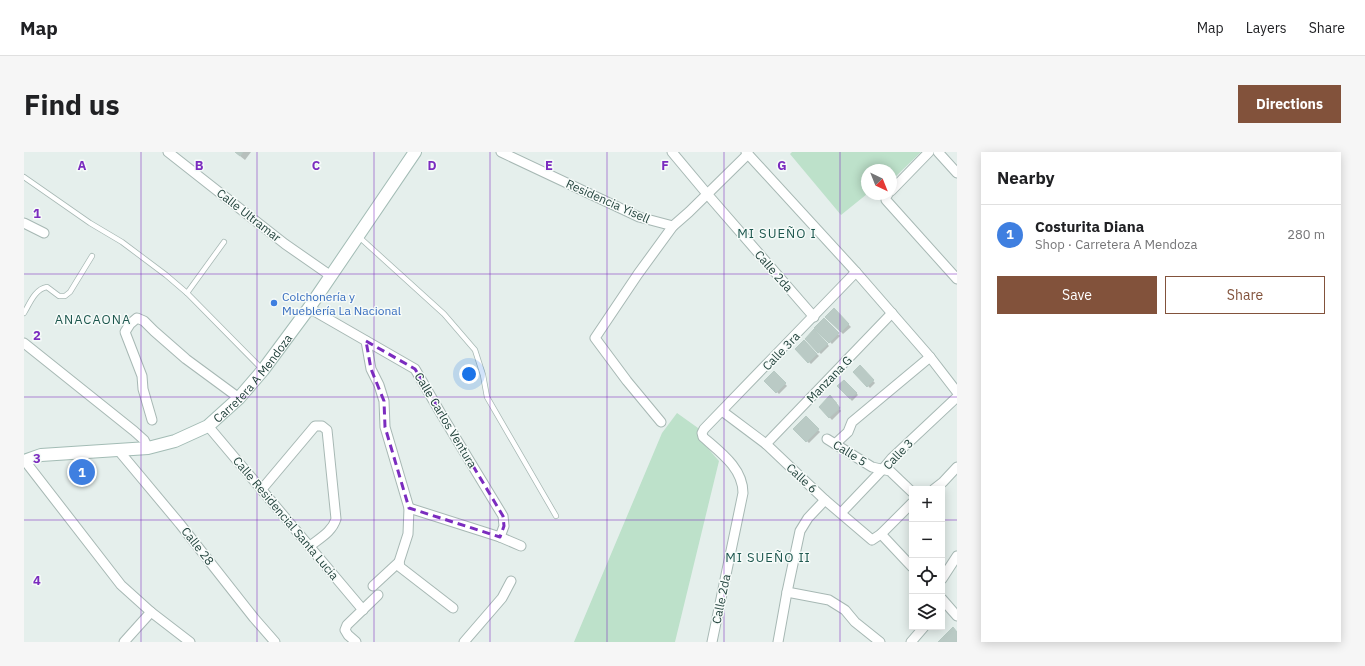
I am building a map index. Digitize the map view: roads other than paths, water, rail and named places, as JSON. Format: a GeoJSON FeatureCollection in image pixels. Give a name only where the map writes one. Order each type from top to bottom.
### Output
{"type":"FeatureCollection","features":[{"type":"Feature","properties":{"kind":"street","name":"Calle Ultramar"},"geometry":{"type":"LineString","coordinates":[[168,152],[285,244],[331,276]]}},
{"type":"Feature","properties":{"kind":"street","name":"Carretera A Mendoza"},"geometry":{"type":"LineString","coordinates":[[25,461],[41,455],[148,448],[175,441],[208,426],[239,398],[263,370],[309,308],[415,152]]}},
{"type":"Feature","properties":{"kind":"street","name":"Residencia Yisell"},"geometry":{"type":"LineString","coordinates":[[501,152],[639,217],[673,226]]}},
{"type":"Feature","properties":{"kind":"street","name":"Calle 2da"},"geometry":{"type":"LineString","coordinates":[[672,152],[814,317]]}},
{"type":"Feature","properties":{"kind":"street"},"geometry":{"type":"LineString","coordinates":[[897,185],[929,152]]}},
{"type":"Feature","properties":{"kind":"street"},"geometry":{"type":"LineString","coordinates":[[938,152],[957,173]]}},
{"type":"Feature","properties":{"kind":"street"},"geometry":{"type":"LineString","coordinates":[[661,422],[627,381],[595,338],[638,274],[673,226],[708,195],[747,153],[856,272],[930,357],[957,392]]}},
{"type":"Feature","properties":{"kind":"street"},"geometry":{"type":"LineString","coordinates":[[886,200],[957,279]]}},
{"type":"Feature","properties":{"kind":"street"},"geometry":{"type":"LineString","coordinates":[[24,223],[44,233]]}},
{"type":"Feature","properties":{"kind":"street","name":"Calle 3ra"},"geometry":{"type":"LineString","coordinates":[[704,429],[856,272]]}},
{"type":"Feature","properties":{"kind":"street","name":"Calle Carlos Ventura"},"geometry":{"type":"LineString","coordinates":[[309,308],[416,369],[440,412],[503,516],[504,526],[500,537]]}},
{"type":"Feature","properties":{"kind":"street","name":"Manzana G"},"geometry":{"type":"LineString","coordinates":[[766,444],[892,314]]}},
{"type":"Feature","properties":{"kind":"street"},"geometry":{"type":"LineString","coordinates":[[152,420],[143,389],[142,376],[125,332],[130,324],[137,318],[144,320],[154,331],[186,359],[239,398]]}},
{"type":"Feature","properties":{"kind":"street"},"geometry":{"type":"LineString","coordinates":[[366,341],[371,369],[379,385],[384,401],[385,427],[409,508],[408,534],[399,562],[374,586]]}},
{"type":"Feature","properties":{"kind":"street"},"geometry":{"type":"LineString","coordinates":[[24,343],[134,430],[144,440],[148,448]]}},
{"type":"Feature","properties":{"kind":"street"},"geometry":{"type":"LineString","coordinates":[[836,444],[848,432],[852,422],[930,357]]}},
{"type":"Feature","properties":{"kind":"street","name":"Calle 3"},"geometry":{"type":"LineString","coordinates":[[842,513],[892,458],[957,397]]}},
{"type":"Feature","properties":{"kind":"street","name":"Calle 6"},"geometry":{"type":"LineString","coordinates":[[722,411],[766,444],[826,500],[872,540],[881,534]]}},
{"type":"Feature","properties":{"kind":"street","name":"Calle Residencial Santa Lucia"},"geometry":{"type":"LineString","coordinates":[[208,426],[363,610]]}},
{"type":"Feature","properties":{"kind":"street"},"geometry":{"type":"LineString","coordinates":[[262,490],[315,426],[322,426],[327,430],[336,519],[330,530],[310,546]]}},
{"type":"Feature","properties":{"kind":"street","name":"Calle 2da"},"geometry":{"type":"LineString","coordinates":[[704,429],[702,433],[703,437],[731,463],[743,487],[740,509],[712,642]]}},
{"type":"Feature","properties":{"kind":"street","name":"Calle 5"},"geometry":{"type":"LineString","coordinates":[[827,439],[872,467],[890,471],[909,489]]}},
{"type":"Feature","properties":{"kind":"street","name":"Calle 28"},"geometry":{"type":"LineString","coordinates":[[118,451],[180,524],[254,618],[275,642]]}},
{"type":"Feature","properties":{"kind":"street"},"geometry":{"type":"LineString","coordinates":[[25,461],[121,585],[151,612],[190,642]]}},
{"type":"Feature","properties":{"kind":"street"},"geometry":{"type":"LineString","coordinates":[[938,486],[957,467]]}},
{"type":"Feature","properties":{"kind":"street"},"geometry":{"type":"LineString","coordinates":[[778,642],[800,531],[808,518],[826,500]]}},
{"type":"Feature","properties":{"kind":"street"},"geometry":{"type":"LineString","coordinates":[[909,506],[881,534],[909,563]]}},
{"type":"Feature","properties":{"kind":"street"},"geometry":{"type":"LineString","coordinates":[[409,508],[500,537],[521,546]]}},
{"type":"Feature","properties":{"kind":"street"},"geometry":{"type":"LineString","coordinates":[[945,574],[957,556]]}},
{"type":"Feature","properties":{"kind":"street"},"geometry":{"type":"LineString","coordinates":[[399,562],[400,567],[453,608]]}},
{"type":"Feature","properties":{"kind":"street"},"geometry":{"type":"LineString","coordinates":[[464,642],[502,598],[511,581]]}},
{"type":"Feature","properties":{"kind":"street"},"geometry":{"type":"LineString","coordinates":[[787,592],[829,600],[845,610],[855,622],[880,642]]}},
{"type":"Feature","properties":{"kind":"street"},"geometry":{"type":"LineString","coordinates":[[356,642],[345,630],[347,625],[378,595]]}},
{"type":"Feature","properties":{"kind":"street"},"geometry":{"type":"LineString","coordinates":[[945,605],[957,616]]}},
{"type":"Feature","properties":{"kind":"street"},"geometry":{"type":"LineString","coordinates":[[124,642],[151,612]]}},
{"type":"Feature","properties":{"kind":"street"},"geometry":{"type":"LineString","coordinates":[[911,642],[921,630]]}},
{"type":"Feature","properties":{"kind":"lane"},"geometry":{"type":"LineString","coordinates":[[24,177],[90,223],[122,242],[166,275],[187,293],[263,370]]}},
{"type":"Feature","properties":{"kind":"lane"},"geometry":{"type":"LineString","coordinates":[[358,236],[444,314],[475,350],[483,375],[487,397],[556,516]]}},
{"type":"Feature","properties":{"kind":"lane"},"geometry":{"type":"LineString","coordinates":[[187,293],[224,242]]}},
{"type":"Feature","properties":{"kind":"lane"},"geometry":{"type":"LineString","coordinates":[[24,312],[35,294],[41,288],[47,287],[59,296],[65,296],[70,292],[92,256]]}},
{"type":"Feature","properties":{"kind":"place","name":"Colchonería y Mueblería La Nacional"},"geometry":{"type":"Point","coordinates":[274,303]}},
{"type":"Feature","properties":{"kind":"place","name":"Costurita Diana"},"geometry":{"type":"Point","coordinates":[82,472]}},
{"type":"Feature","properties":{"kind":"district","name":"MI SUEÑO I"},"geometry":{"type":"Point","coordinates":[777,233]}},
{"type":"Feature","properties":{"kind":"district","name":"ANACAONA"},"geometry":{"type":"Point","coordinates":[93,319]}},
{"type":"Feature","properties":{"kind":"district","name":"MI SUEÑO II"},"geometry":{"type":"Point","coordinates":[768,557]}}]}
